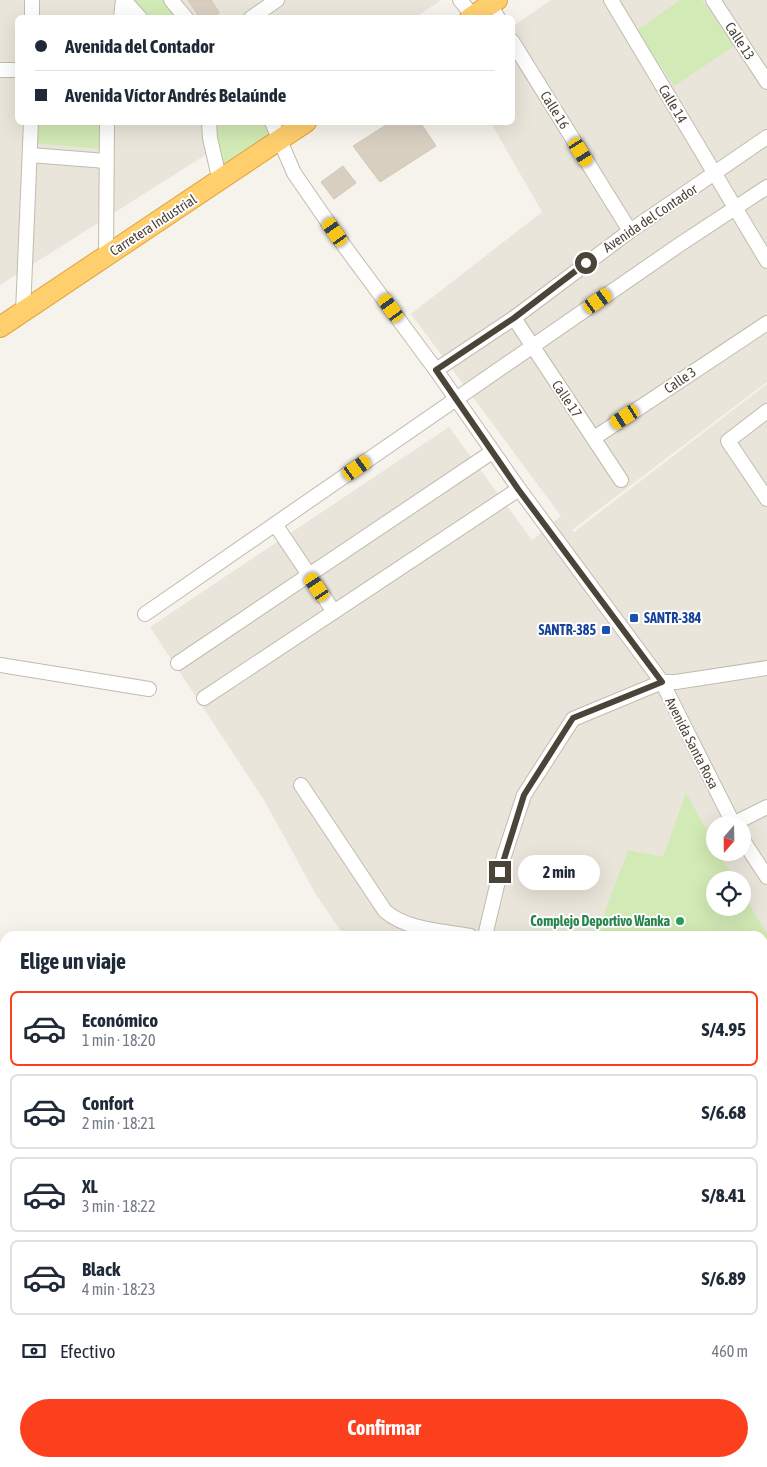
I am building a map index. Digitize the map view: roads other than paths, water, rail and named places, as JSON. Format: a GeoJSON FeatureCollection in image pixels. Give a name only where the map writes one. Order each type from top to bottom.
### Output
{"type":"FeatureCollection","features":[{"type":"Feature","properties":{"kind":"highway"},"geometry":{"type":"LineString","coordinates":[[477,15],[495,7]]}},
{"type":"Feature","properties":{"kind":"highway","name":"Carretera Industrial"},"geometry":{"type":"LineString","coordinates":[[0,327],[220,182],[276,131],[296,125]]}},
{"type":"Feature","properties":{"kind":"street"},"geometry":{"type":"LineString","coordinates":[[32,0],[32,15]]}},
{"type":"Feature","properties":{"kind":"street"},"geometry":{"type":"LineString","coordinates":[[122,15],[124,0]]}},
{"type":"Feature","properties":{"kind":"street"},"geometry":{"type":"LineString","coordinates":[[124,0],[137,15]]}},
{"type":"Feature","properties":{"kind":"street"},"geometry":{"type":"LineString","coordinates":[[171,0],[184,15]]}},
{"type":"Feature","properties":{"kind":"street"},"geometry":{"type":"LineString","coordinates":[[255,15],[277,0]]}},
{"type":"Feature","properties":{"kind":"street"},"geometry":{"type":"LineString","coordinates":[[460,0],[471,15]]}},
{"type":"Feature","properties":{"kind":"street","name":"Calle 14"},"geometry":{"type":"LineString","coordinates":[[611,0],[767,261]]}},
{"type":"Feature","properties":{"kind":"street","name":"Calle 13"},"geometry":{"type":"LineString","coordinates":[[713,0],[767,82]]}},
{"type":"Feature","properties":{"kind":"street","name":"Calle 16"},"geometry":{"type":"LineString","coordinates":[[515,46],[630,230]]}},
{"type":"Feature","properties":{"kind":"street"},"geometry":{"type":"LineString","coordinates":[[0,70],[15,70]]}},
{"type":"Feature","properties":{"kind":"street"},"geometry":{"type":"LineString","coordinates":[[22,312],[31,125]]}},
{"type":"Feature","properties":{"kind":"street"},"geometry":{"type":"LineString","coordinates":[[106,256],[107,125]]}},
{"type":"Feature","properties":{"kind":"street"},"geometry":{"type":"LineString","coordinates":[[209,125],[210,138],[220,182]]}},
{"type":"Feature","properties":{"kind":"street","name":"Avenida Santa Rosa"},"geometry":{"type":"LineString","coordinates":[[276,131],[300,182],[436,370],[518,489],[662,682],[729,816]]}},
{"type":"Feature","properties":{"kind":"street","name":"Avenida del Contador"},"geometry":{"type":"LineString","coordinates":[[436,370],[514,318],[630,230],[767,137]]}},
{"type":"Feature","properties":{"kind":"street"},"geometry":{"type":"LineString","coordinates":[[30,155],[106,161]]}},
{"type":"Feature","properties":{"kind":"street"},"geometry":{"type":"LineString","coordinates":[[144,614],[767,186]]}},
{"type":"Feature","properties":{"kind":"street","name":"Calle 17"},"geometry":{"type":"LineString","coordinates":[[514,318],[621,480]]}},
{"type":"Feature","properties":{"kind":"street","name":"Calle 3"},"geometry":{"type":"LineString","coordinates":[[594,438],[767,323]]}},
{"type":"Feature","properties":{"kind":"street"},"geometry":{"type":"LineString","coordinates":[[767,411],[728,441],[767,500]]}},
{"type":"Feature","properties":{"kind":"street"},"geometry":{"type":"LineString","coordinates":[[178,663],[492,452]]}},
{"type":"Feature","properties":{"kind":"street"},"geometry":{"type":"LineString","coordinates":[[204,698],[518,489]]}},
{"type":"Feature","properties":{"kind":"street"},"geometry":{"type":"LineString","coordinates":[[275,524],[334,612]]}},
{"type":"Feature","properties":{"kind":"street"},"geometry":{"type":"LineString","coordinates":[[0,665],[149,689]]}},
{"type":"Feature","properties":{"kind":"street"},"geometry":{"type":"LineString","coordinates":[[486,931],[504,856],[524,795],[573,718],[662,682],[676,682],[767,668]]}},
{"type":"Feature","properties":{"kind":"street"},"geometry":{"type":"LineString","coordinates":[[301,785],[385,911],[396,919],[410,925],[443,931]]}},
{"type":"Feature","properties":{"kind":"street"},"geometry":{"type":"LineString","coordinates":[[750,816],[767,807]]}},
{"type":"Feature","properties":{"kind":"street"},"geometry":{"type":"LineString","coordinates":[[751,852],[767,876]]}},
{"type":"Feature","properties":{"kind":"place","name":"SANTR-384"},"geometry":{"type":"Point","coordinates":[634,618]}},
{"type":"Feature","properties":{"kind":"place","name":"SANTR-385"},"geometry":{"type":"Point","coordinates":[606,630]}},
{"type":"Feature","properties":{"kind":"place","name":"Complejo Deportivo Wanka"},"geometry":{"type":"Point","coordinates":[680,921]}}]}
